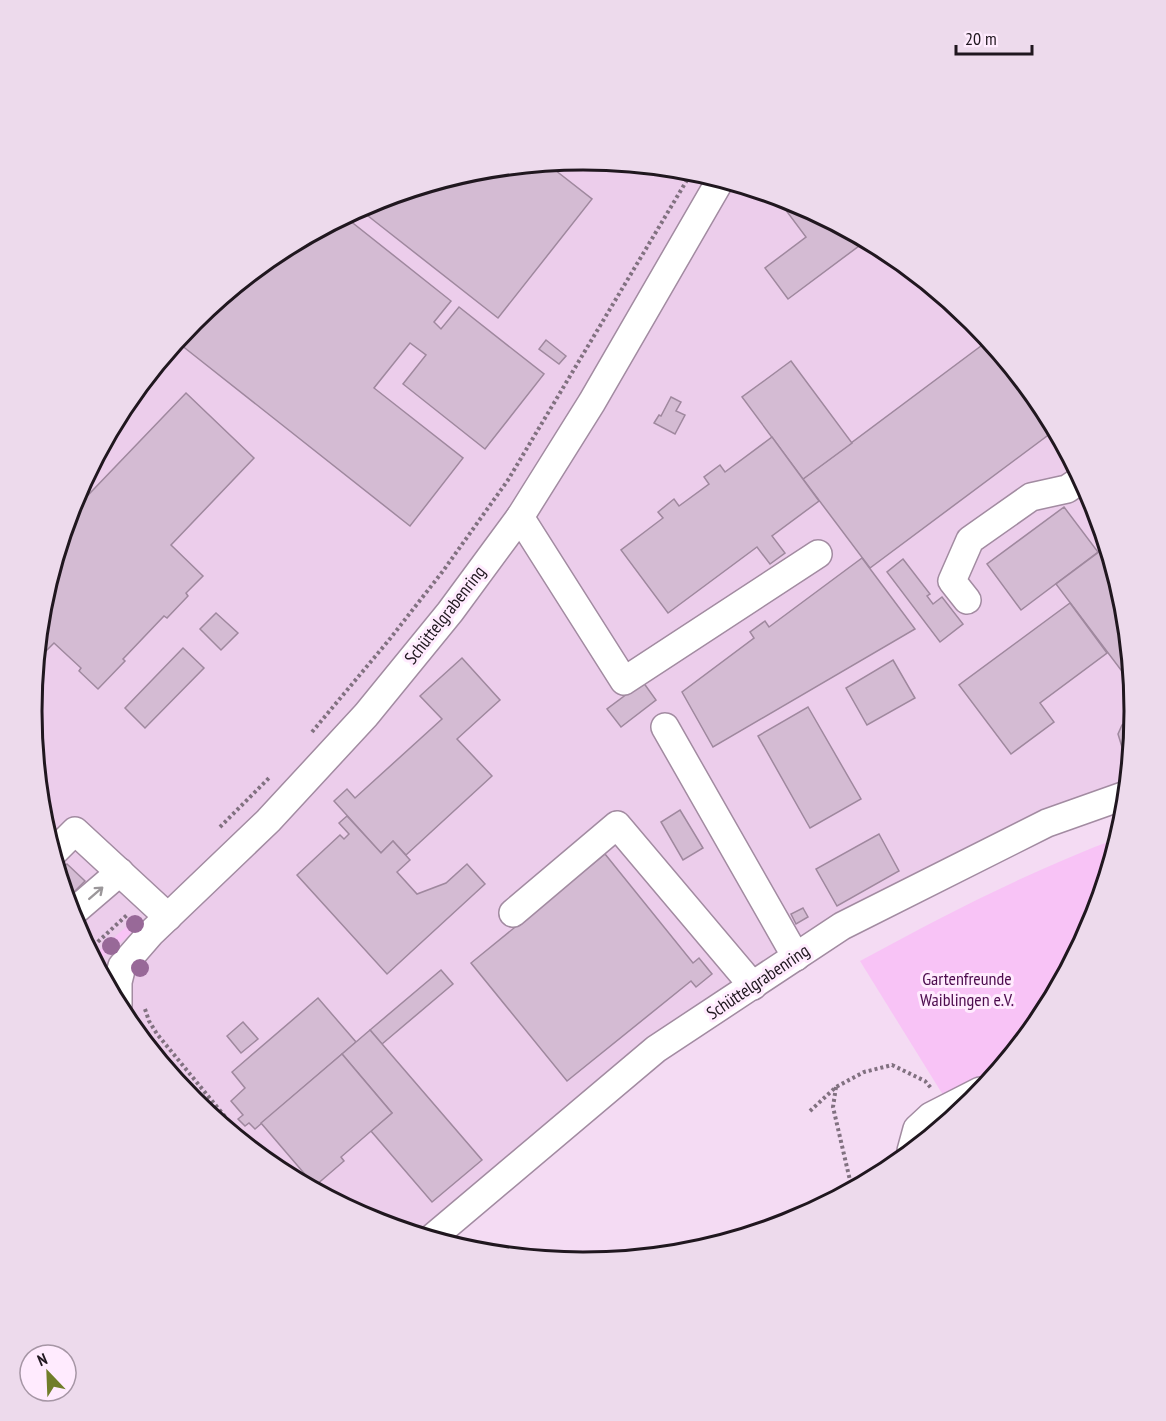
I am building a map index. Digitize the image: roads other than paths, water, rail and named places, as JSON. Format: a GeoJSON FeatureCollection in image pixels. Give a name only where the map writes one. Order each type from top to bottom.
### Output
{"type":"FeatureCollection","features":[{"type":"Feature","properties":{"kind":"street","name":"Schüttelgrabenring"},"geometry":{"type":"LineString","coordinates":[[118,987],[122,966],[151,933],[268,821],[366,715],[450,612],[520,517],[592,402],[717,187]]}},
{"type":"Feature","properties":{"kind":"street"},"geometry":{"type":"LineString","coordinates":[[967,600],[952,581],[970,540],[1031,497],[1067,489],[1074,484]]}},
{"type":"Feature","properties":{"kind":"street"},"geometry":{"type":"LineString","coordinates":[[520,517],[624,681],[818,554]]}},
{"type":"Feature","properties":{"kind":"street"},"geometry":{"type":"LineString","coordinates":[[665,727],[796,957]]}},
{"type":"Feature","properties":{"kind":"street","name":"Schüttelgrabenring"},"geometry":{"type":"LineString","coordinates":[[439,1232],[656,1049],[842,926],[1047,823],[1117,798]]}},
{"type":"Feature","properties":{"kind":"street"},"geometry":{"type":"LineString","coordinates":[[513,913],[617,825],[753,986]]}},
{"type":"Feature","properties":{"kind":"street"},"geometry":{"type":"LineString","coordinates":[[59,847],[75,831],[168,917]]}},
{"type":"Feature","properties":{"kind":"street"},"geometry":{"type":"LineString","coordinates":[[79,907],[120,872]]}},
{"type":"Feature","properties":{"kind":"street"},"geometry":{"type":"LineString","coordinates":[[915,1138],[917,1129],[931,1116],[956,1102]]}},
{"type":"Feature","properties":{"kind":"park label","name":"Gartenfreunde Waiblingen e.V."},"geometry":{"type":"Point","coordinates":[967,989]}}]}
